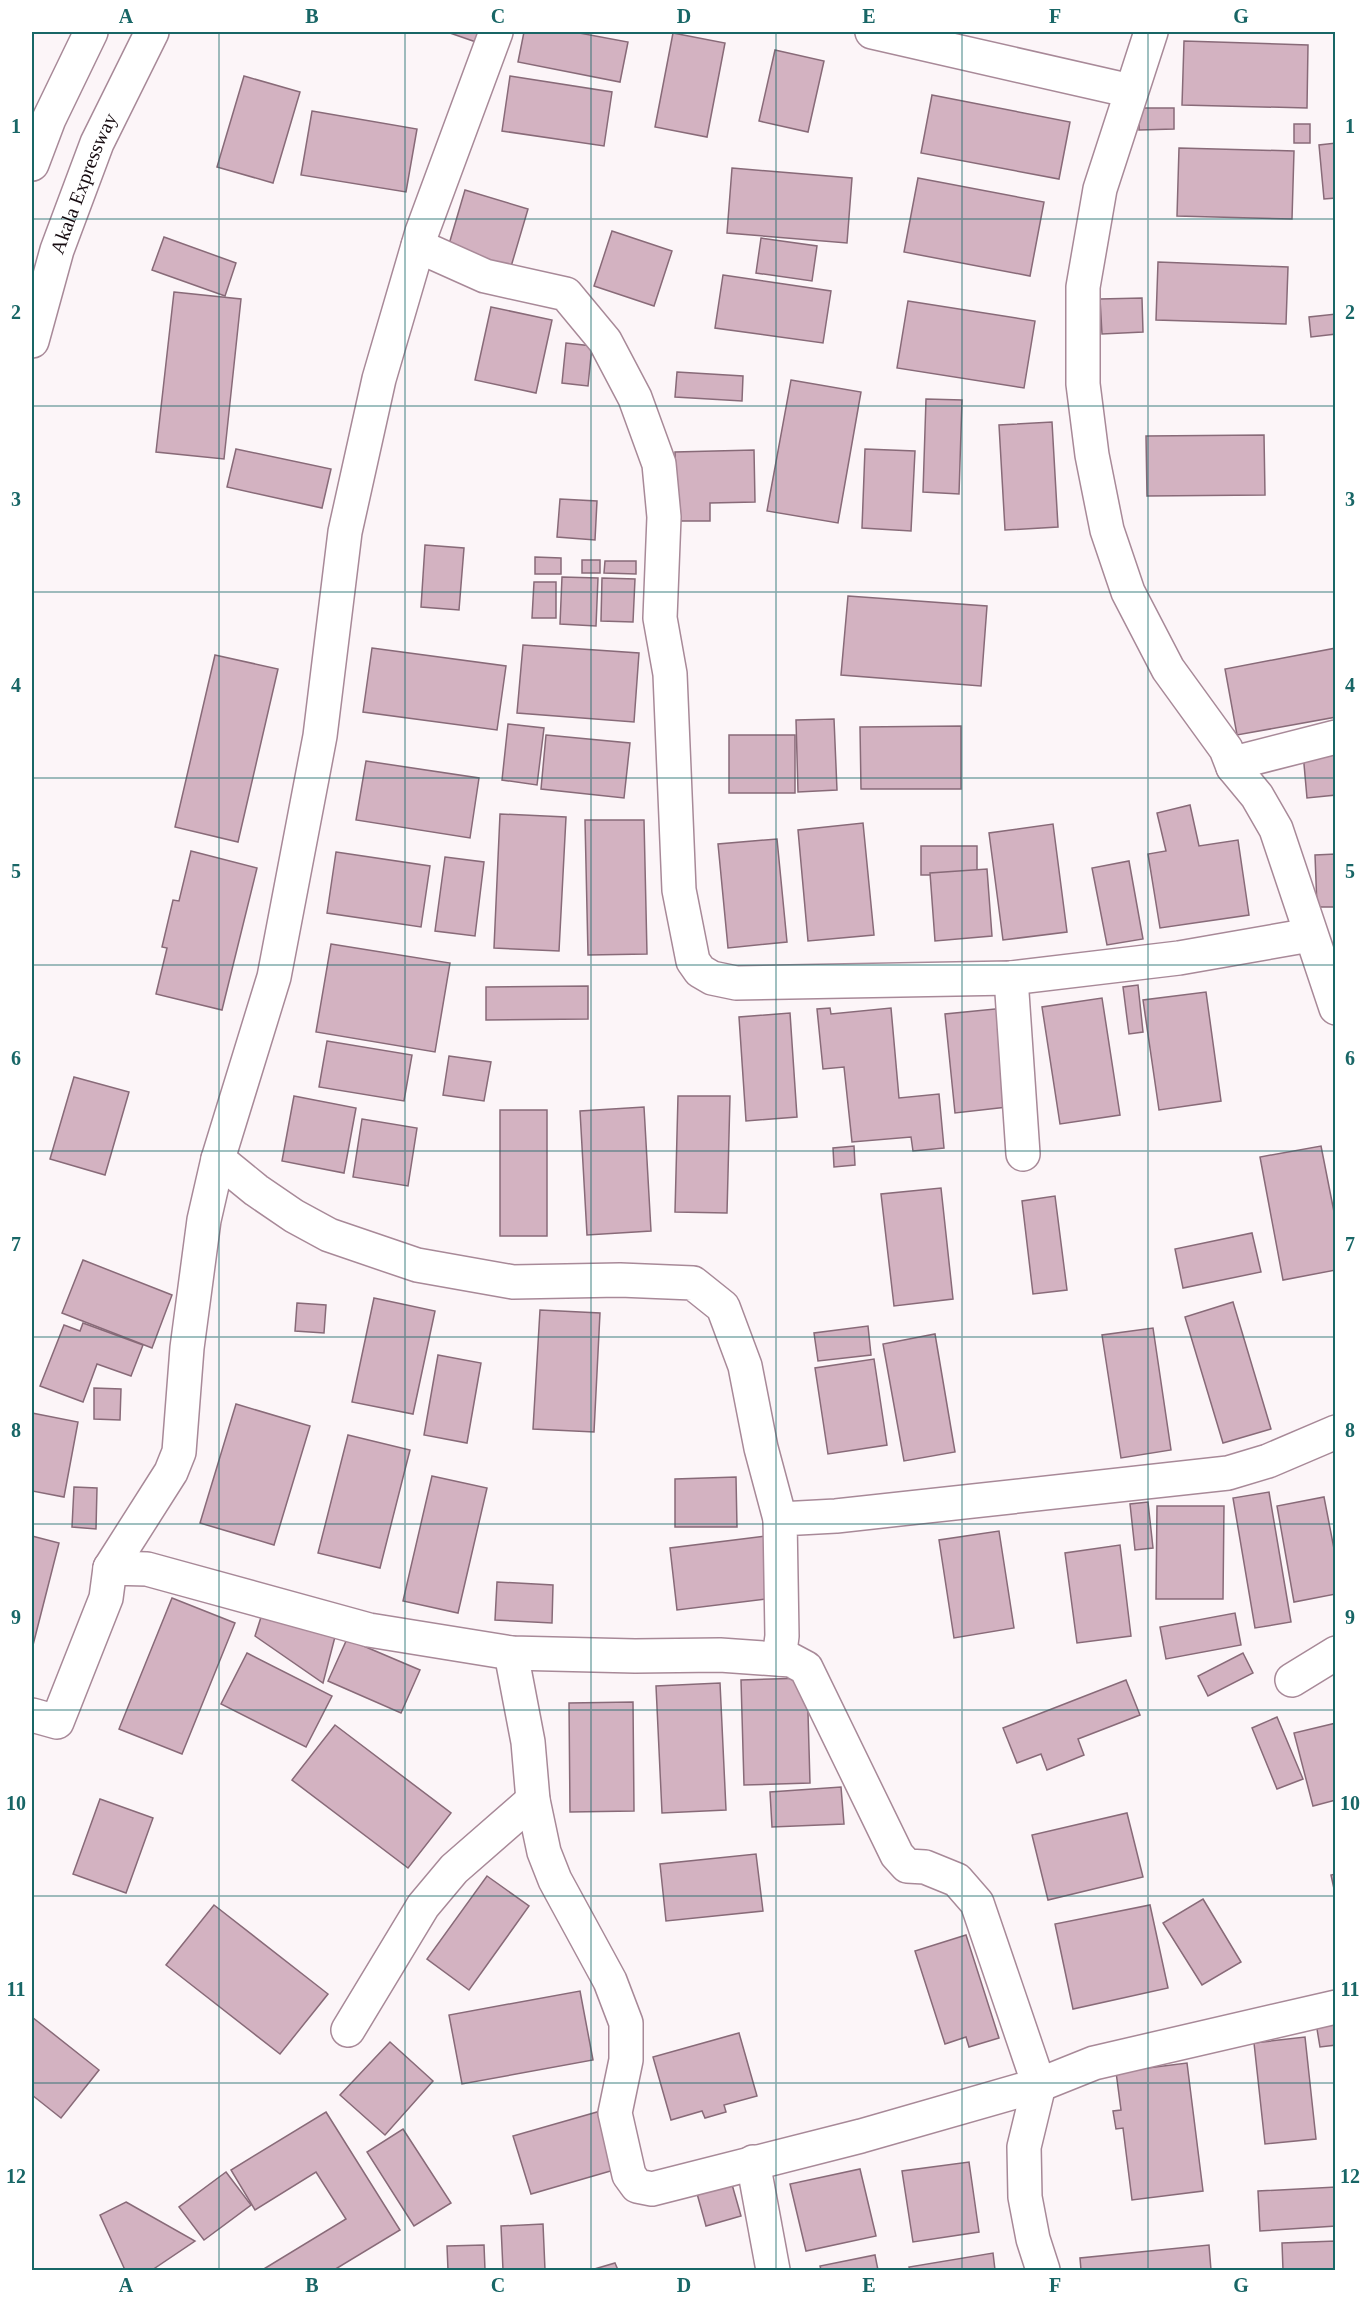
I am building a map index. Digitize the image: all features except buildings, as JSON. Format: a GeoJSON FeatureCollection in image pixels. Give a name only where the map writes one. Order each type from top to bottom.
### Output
{"type":"FeatureCollection","features":[{"type":"Feature","properties":{"kind":"street"},"geometry":{"type":"LineString","coordinates":[[32,164],[49,119],[92,32]]}},
{"type":"Feature","properties":{"kind":"street","name":"Akala Expressway"},"geometry":{"type":"LineString","coordinates":[[32,341],[57,250],[97,143],[152,32]]}},
{"type":"Feature","properties":{"kind":"street"},"geometry":{"type":"LineString","coordinates":[[32,1715],[57,1722],[106,1598],[110,1568],[171,1472],[179,1452],[187,1348],[196,1265],[204,1220],[218,1159],[274,977],[320,736],[345,532],[379,379],[418,246],[496,32]]}},
{"type":"Feature","properties":{"kind":"street"},"geometry":{"type":"LineString","coordinates":[[872,32],[1131,90]]}},
{"type":"Feature","properties":{"kind":"street"},"geometry":{"type":"LineString","coordinates":[[1151,32],[1100,189],[1083,287],[1083,384],[1092,455],[1107,530],[1128,592],[1168,669],[1226,749],[1233,767],[1257,796],[1276,829],[1335,1008]]}},
{"type":"Feature","properties":{"kind":"street"},"geometry":{"type":"LineString","coordinates":[[418,246],[485,276],[566,294],[605,341],[634,398],[659,464],[664,517],[660,618],[670,674],[679,890],[693,961],[700,971],[712,978],[736,983],[1011,978],[1179,958],[1310,935]]}},
{"type":"Feature","properties":{"kind":"street"},"geometry":{"type":"LineString","coordinates":[[1233,767],[1238,762],[1335,737]]}},
{"type":"Feature","properties":{"kind":"street"},"geometry":{"type":"LineString","coordinates":[[1011,978],[1023,1154]]}},
{"type":"Feature","properties":{"kind":"street"},"geometry":{"type":"LineString","coordinates":[[218,1159],[255,1190],[294,1216],[329,1234],[417,1265],[513,1282],[620,1280],[693,1283],[723,1307],[745,1366],[761,1448],[780,1519],[782,1636],[779,1659]]}},
{"type":"Feature","properties":{"kind":"street"},"geometry":{"type":"LineString","coordinates":[[780,1519],[836,1516],[1228,1473],[1268,1461],[1335,1432]]}},
{"type":"Feature","properties":{"kind":"street"},"geometry":{"type":"LineString","coordinates":[[110,1568],[147,1569],[369,1630],[511,1653],[635,1656],[720,1655],[792,1660],[806,1668],[897,1855],[907,1866],[925,1867],[957,1881],[977,1903],[1039,2085],[1024,2147],[1025,2197],[1033,2239],[1043,2271]]}},
{"type":"Feature","properties":{"kind":"street"},"geometry":{"type":"LineString","coordinates":[[511,1653],[528,1742],[533,1800],[543,1852],[555,1881],[610,1981],[626,2024],[626,2060],[615,2114],[629,2175],[637,2186],[652,2189],[861,2136],[1039,2085],[1094,2063],[1335,2007]]}},
{"type":"Feature","properties":{"kind":"street"},"geometry":{"type":"LineString","coordinates":[[1292,1680],[1335,1653]]}},
{"type":"Feature","properties":{"kind":"street"},"geometry":{"type":"LineString","coordinates":[[348,2030],[423,1906],[454,1869],[533,1800]]}},
{"type":"Feature","properties":{"kind":"street"},"geometry":{"type":"LineString","coordinates":[[753,2162],[773,2271]]}}]}
